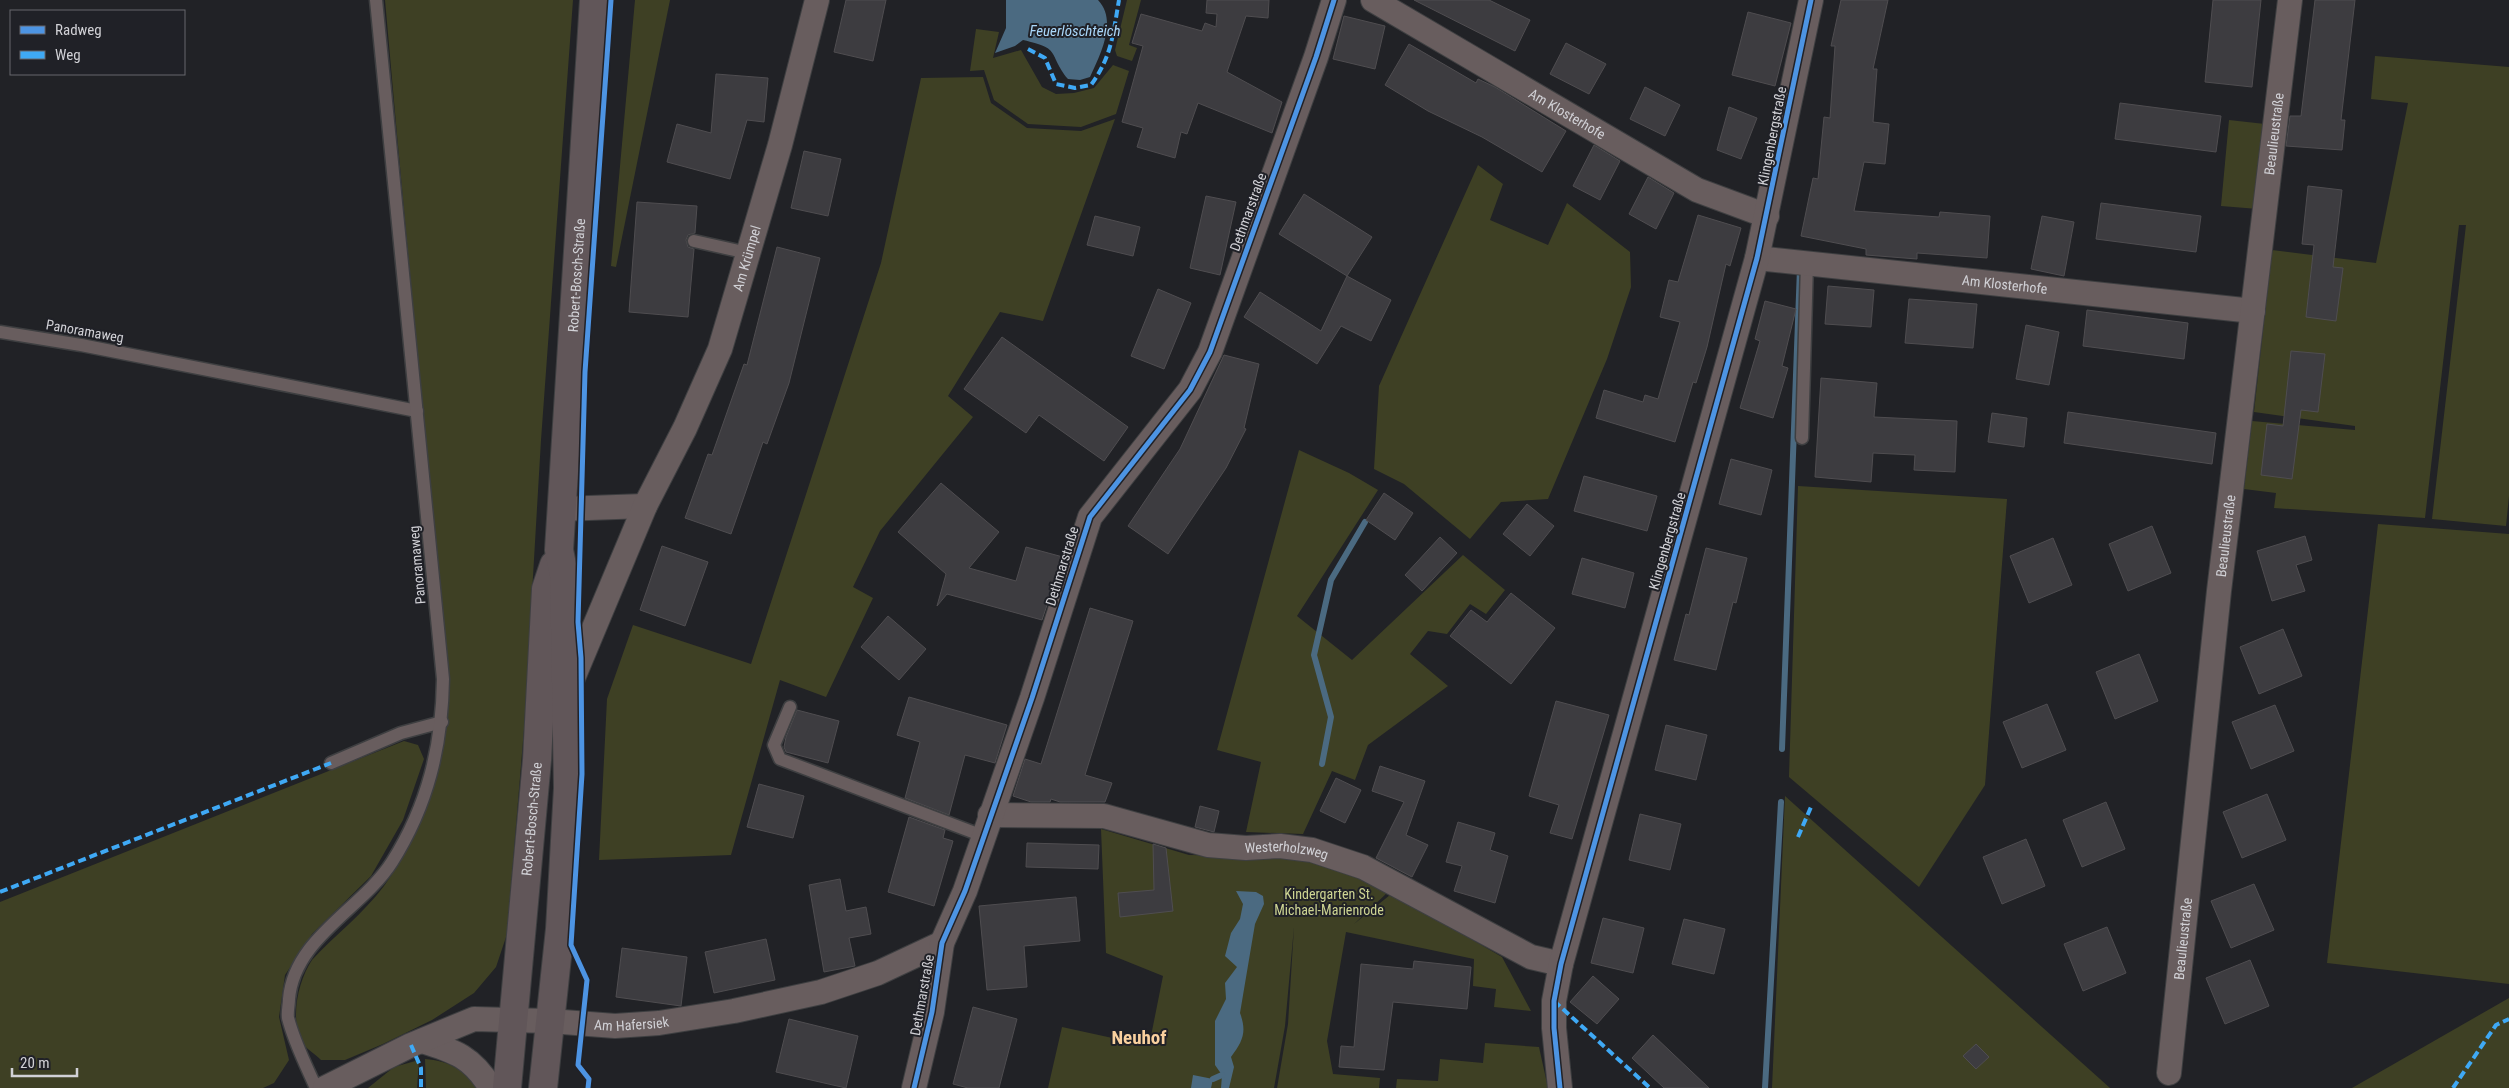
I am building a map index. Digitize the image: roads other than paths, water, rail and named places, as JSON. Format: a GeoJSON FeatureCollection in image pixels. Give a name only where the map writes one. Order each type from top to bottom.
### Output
{"type":"FeatureCollection","features":[{"type":"Feature","properties":{"kind":"main road","name":"Robert-Bosch-Straße"},"geometry":{"type":"LineString","coordinates":[[543,1088],[560,929],[566,816],[567,692],[564,575],[559,550],[560,509],[594,0]]}},
{"type":"Feature","properties":{"kind":"main road","name":"Robert-Bosch-Straße"},"geometry":{"type":"LineString","coordinates":[[507,1088],[538,760],[546,589],[559,550]]}},
{"type":"Feature","properties":{"kind":"street","name":"Am Krümpel"},"geometry":{"type":"LineString","coordinates":[[567,692],[645,506],[685,428],[720,349],[780,145],[817,0]]}},
{"type":"Feature","properties":{"kind":"street","name":"Dethmarstraße"},"geometry":{"type":"LineString","coordinates":[[914,1088],[932,1012],[942,943],[965,891],[1032,698],[1090,517],[1190,390],[1210,352],[1316,57],[1334,0]]}},
{"type":"Feature","properties":{"kind":"street","name":"Am Klosterhofe"},"geometry":{"type":"LineString","coordinates":[[1374,0],[1697,190],[1767,216]]}},
{"type":"Feature","properties":{"kind":"street","name":"Klingenbergstraße"},"geometry":{"type":"LineString","coordinates":[[1560,1088],[1554,1028],[1554,1001],[1561,964],[1757,258],[1811,0]]}},
{"type":"Feature","properties":{"kind":"street","name":"Beaulieustraße"},"geometry":{"type":"LineString","coordinates":[[2169,1073],[2219,591],[2290,0]]}},
{"type":"Feature","properties":{"kind":"street","name":"Am Klosterhofe"},"geometry":{"type":"LineString","coordinates":[[1757,258],[2253,312]]}},
{"type":"Feature","properties":{"kind":"street"},"geometry":{"type":"LineString","coordinates":[[560,509],[645,506]]}},
{"type":"Feature","properties":{"kind":"street","name":"Westerholzweg"},"geometry":{"type":"LineString","coordinates":[[987,825],[1104,816],[1208,845],[1246,848],[1280,846],[1312,850],[1363,867],[1531,957],[1561,964]]}},
{"type":"Feature","properties":{"kind":"street","name":"Am Hafersiek"},"geometry":{"type":"LineString","coordinates":[[325,1088],[422,1041],[474,1019],[514,1019],[615,1026],[659,1023],[734,1011],[829,989],[878,973],[942,943]]}},
{"type":"Feature","properties":{"kind":"street"},"geometry":{"type":"LineString","coordinates":[[422,1041],[458,1052],[482,1073],[491,1088]]}},
{"type":"Feature","properties":{"kind":"lane"},"geometry":{"type":"LineString","coordinates":[[376,0],[417,411]]}},
{"type":"Feature","properties":{"kind":"lane"},"geometry":{"type":"LineString","coordinates":[[694,241],[748,253]]}},
{"type":"Feature","properties":{"kind":"lane"},"geometry":{"type":"LineString","coordinates":[[1802,438],[1807,263]]}},
{"type":"Feature","properties":{"kind":"lane","name":"Panoramaweg"},"geometry":{"type":"LineString","coordinates":[[0,332],[81,345],[417,411],[443,679],[442,722],[429,783],[410,830],[391,864],[365,894],[315,943],[295,974],[290,989],[288,1016],[300,1053],[316,1088]]}},
{"type":"Feature","properties":{"kind":"lane"},"geometry":{"type":"LineString","coordinates":[[790,707],[774,745],[780,759],[987,825]]}},
{"type":"Feature","properties":{"kind":"lane"},"geometry":{"type":"LineString","coordinates":[[331,764],[401,733],[442,722]]}},
{"type":"Feature","properties":{"kind":"water","name":"Feuerlöschteich"},"geometry":{"type":"Polygon","coordinates":[[[1006,0],[1098,0],[1104,8],[1107,28],[1102,49],[1090,77],[1080,80],[1068,79],[1053,53],[1036,43],[1023,40],[1015,46],[995,53],[1006,28],[1006,0]]]}},
{"type":"Feature","properties":{"kind":"water"},"geometry":{"type":"Polygon","coordinates":[[[1236,891],[1256,892],[1263,896],[1264,904],[1255,924],[1240,1013],[1243,1036],[1231,1057],[1234,1067],[1229,1088],[1221,1088],[1222,1075],[1215,1065],[1215,1021],[1226,999],[1225,983],[1237,967],[1225,956],[1231,933],[1240,919],[1243,904],[1236,891]]]}},
{"type":"Feature","properties":{"kind":"water"},"geometry":{"type":"Polygon","coordinates":[[[1193,1075],[1213,1079],[1211,1088],[1191,1088],[1193,1075]]]}},
{"type":"Feature","properties":{"kind":"waterway"},"geometry":{"type":"LineString","coordinates":[[1782,749],[1800,268]]}},
{"type":"Feature","properties":{"kind":"waterway"},"geometry":{"type":"LineString","coordinates":[[1322,764],[1331,717],[1314,655],[1331,580],[1365,522]]}},
{"type":"Feature","properties":{"kind":"waterway"},"geometry":{"type":"LineString","coordinates":[[1765,1088],[1781,802]]}},
{"type":"Feature","properties":{"kind":"waterway"},"geometry":{"type":"LineString","coordinates":[[1213,1079],[1222,1075]]}},
{"type":"Feature","properties":{"kind":"district","name":"Neuhof"},"geometry":{"type":"Point","coordinates":[1139,1037]}},
{"type":"Feature","properties":{"kind":"park label","name":"Kindergarten St. Michael-Marienrode"},"geometry":{"type":"Point","coordinates":[1329,902]}}]}
